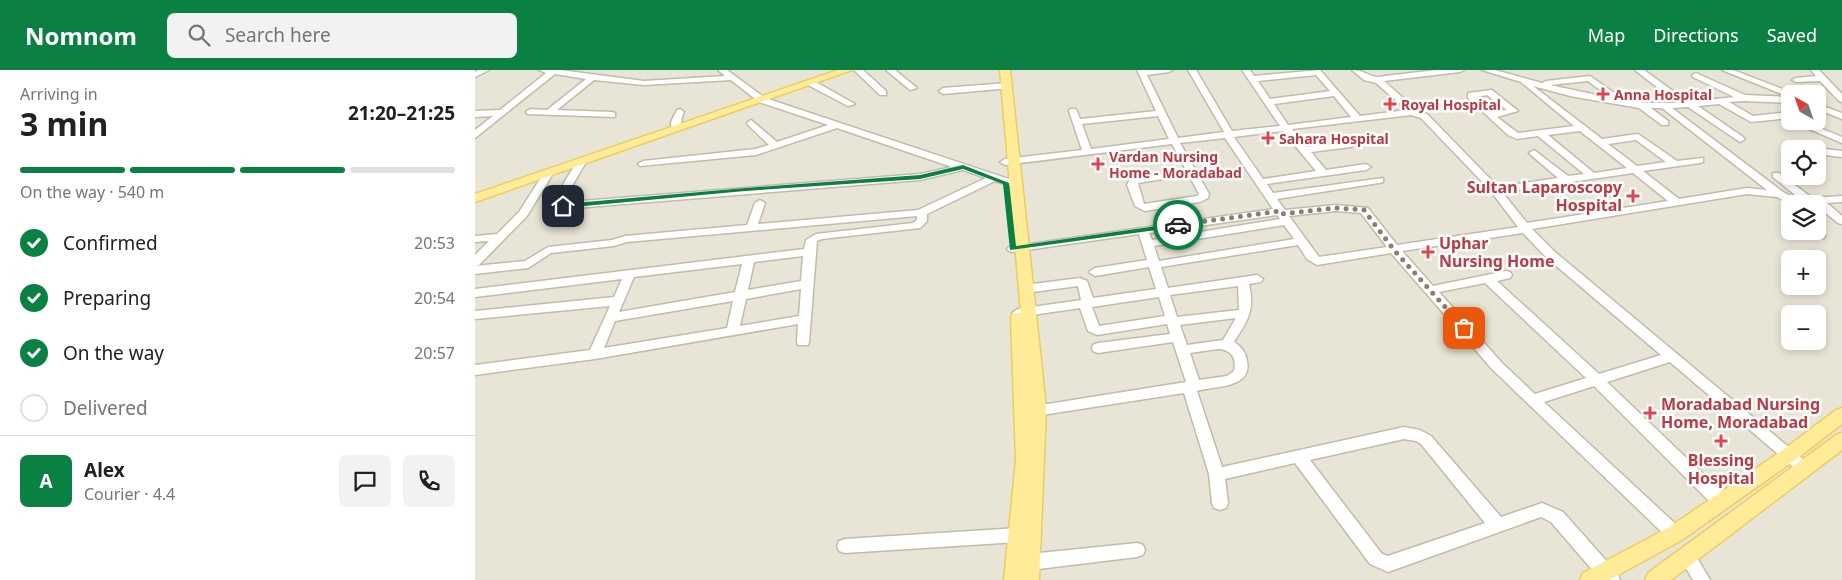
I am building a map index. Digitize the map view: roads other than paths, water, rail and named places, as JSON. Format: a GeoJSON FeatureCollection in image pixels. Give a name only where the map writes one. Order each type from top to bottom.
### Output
{"type":"FeatureCollection","features":[{"type":"Feature","properties":{"kind":"main road"},"geometry":{"type":"LineString","coordinates":[[475,198],[547,175],[847,70]]}},
{"type":"Feature","properties":{"kind":"main road"},"geometry":{"type":"LineString","coordinates":[[995,70],[1002,86]]}},
{"type":"Feature","properties":{"kind":"main road"},"geometry":{"type":"LineString","coordinates":[[1005,70],[1002,86],[1010,162],[1006,182],[1025,289],[1022,312]]}},
{"type":"Feature","properties":{"kind":"main road"},"geometry":{"type":"LineString","coordinates":[[1017,248],[1031,412],[1025,460],[1030,562],[1029,580]]}},
{"type":"Feature","properties":{"kind":"main road"},"geometry":{"type":"LineString","coordinates":[[1602,577],[1675,534],[1789,455],[1842,415]]}},
{"type":"Feature","properties":{"kind":"main road"},"geometry":{"type":"LineString","coordinates":[[1655,580],[1841,442]]}},
{"type":"Feature","properties":{"kind":"main road"},"geometry":{"type":"LineString","coordinates":[[1014,580],[1018,535],[1027,506]]}},
{"type":"Feature","properties":{"kind":"street"},"geometry":{"type":"LineString","coordinates":[[475,75],[485,70]]}},
{"type":"Feature","properties":{"kind":"street"},"geometry":{"type":"LineString","coordinates":[[543,70],[593,78],[644,83],[731,78]]}},
{"type":"Feature","properties":{"kind":"street"},"geometry":{"type":"LineString","coordinates":[[722,70],[762,100],[1006,182]]}},
{"type":"Feature","properties":{"kind":"street"},"geometry":{"type":"LineString","coordinates":[[858,70],[883,93]]}},
{"type":"Feature","properties":{"kind":"street"},"geometry":{"type":"LineString","coordinates":[[891,70],[913,88]]}},
{"type":"Feature","properties":{"kind":"street"},"geometry":{"type":"LineString","coordinates":[[1169,70],[1142,71],[1175,142],[1193,172],[1204,194],[1203,198],[1145,208],[1140,206],[1132,185],[1134,182],[1193,172]]}},
{"type":"Feature","properties":{"kind":"street"},"geometry":{"type":"LineString","coordinates":[[1192,70],[1229,135],[1270,197],[1313,259],[1320,261],[1747,191],[1775,194],[1781,197]]}},
{"type":"Feature","properties":{"kind":"street"},"geometry":{"type":"LineString","coordinates":[[1246,70],[1287,128],[1333,187]]}},
{"type":"Feature","properties":{"kind":"street"},"geometry":{"type":"LineString","coordinates":[[1356,70],[1367,78],[1379,81],[1415,113],[1424,116],[1496,190],[1525,228],[1595,293],[1805,468]]}},
{"type":"Feature","properties":{"kind":"street"},"geometry":{"type":"LineString","coordinates":[[1379,81],[1385,78],[1460,70]]}},
{"type":"Feature","properties":{"kind":"street"},"geometry":{"type":"LineString","coordinates":[[1486,70],[1538,84],[1641,105],[1688,105],[1743,98],[1781,100]]}},
{"type":"Feature","properties":{"kind":"street"},"geometry":{"type":"LineString","coordinates":[[1639,70],[1740,139]]}},
{"type":"Feature","properties":{"kind":"street"},"geometry":{"type":"LineString","coordinates":[[1731,70],[1781,91]]}},
{"type":"Feature","properties":{"kind":"street"},"geometry":{"type":"LineString","coordinates":[[1815,70],[1842,99]]}},
{"type":"Feature","properties":{"kind":"street"},"geometry":{"type":"LineString","coordinates":[[475,135],[554,71]]}},
{"type":"Feature","properties":{"kind":"street"},"geometry":{"type":"LineString","coordinates":[[1252,79],[1317,71],[1358,119]]}},
{"type":"Feature","properties":{"kind":"street"},"geometry":{"type":"LineString","coordinates":[[1696,75],[1743,98]]}},
{"type":"Feature","properties":{"kind":"street"},"geometry":{"type":"LineString","coordinates":[[551,112],[593,78]]}},
{"type":"Feature","properties":{"kind":"street"},"geometry":{"type":"LineString","coordinates":[[1538,84],[1590,78],[1624,103]]}},
{"type":"Feature","properties":{"kind":"street"},"geometry":{"type":"LineString","coordinates":[[1796,80],[1821,78]]}},
{"type":"Feature","properties":{"kind":"street"},"geometry":{"type":"LineString","coordinates":[[1521,80],[1676,202]]}},
{"type":"Feature","properties":{"kind":"street"},"geometry":{"type":"LineString","coordinates":[[811,83],[851,104]]}},
{"type":"Feature","properties":{"kind":"street"},"geometry":{"type":"LineString","coordinates":[[943,92],[1002,86]]}},
{"type":"Feature","properties":{"kind":"street"},"geometry":{"type":"LineString","coordinates":[[1831,88],[1842,88]]}},
{"type":"Feature","properties":{"kind":"street"},"geometry":{"type":"LineString","coordinates":[[1268,102],[1336,94]]}},
{"type":"Feature","properties":{"kind":"street"},"geometry":{"type":"LineString","coordinates":[[1721,101],[1751,119],[1781,116]]}},
{"type":"Feature","properties":{"kind":"street"},"geometry":{"type":"LineString","coordinates":[[1641,105],[1665,123]]}},
{"type":"Feature","properties":{"kind":"street"},"geometry":{"type":"LineString","coordinates":[[1663,106],[1781,200]]}},
{"type":"Feature","properties":{"kind":"street"},"geometry":{"type":"LineString","coordinates":[[1826,110],[1842,116]]}},
{"type":"Feature","properties":{"kind":"street"},"geometry":{"type":"LineString","coordinates":[[1073,111],[1088,152]]}},
{"type":"Feature","properties":{"kind":"street"},"geometry":{"type":"LineString","coordinates":[[530,112],[612,116]]}},
{"type":"Feature","properties":{"kind":"street"},"geometry":{"type":"LineString","coordinates":[[675,129],[675,122],[680,112]]}},
{"type":"Feature","properties":{"kind":"street"},"geometry":{"type":"LineString","coordinates":[[475,114],[502,113]]}},
{"type":"Feature","properties":{"kind":"street"},"geometry":{"type":"LineString","coordinates":[[1077,122],[1162,113]]}},
{"type":"Feature","properties":{"kind":"street"},"geometry":{"type":"LineString","coordinates":[[1010,162],[1415,113]]}},
{"type":"Feature","properties":{"kind":"street"},"geometry":{"type":"LineString","coordinates":[[1491,115],[1513,135],[1522,136],[1583,128]]}},
{"type":"Feature","properties":{"kind":"street"},"geometry":{"type":"LineString","coordinates":[[751,123],[776,146]]}},
{"type":"Feature","properties":{"kind":"street"},"geometry":{"type":"LineString","coordinates":[[643,164],[748,153],[776,146],[837,125]]}},
{"type":"Feature","properties":{"kind":"street"},"geometry":{"type":"LineString","coordinates":[[1817,130],[1842,140]]}},
{"type":"Feature","properties":{"kind":"street"},"geometry":{"type":"LineString","coordinates":[[1541,134],[1592,176]]}},
{"type":"Feature","properties":{"kind":"street"},"geometry":{"type":"LineString","coordinates":[[1599,142],[1638,137],[1675,164]]}},
{"type":"Feature","properties":{"kind":"street"},"geometry":{"type":"LineString","coordinates":[[1305,150],[1351,144]]}},
{"type":"Feature","properties":{"kind":"street"},"geometry":{"type":"LineString","coordinates":[[1826,152],[1842,154]]}},
{"type":"Feature","properties":{"kind":"street"},"geometry":{"type":"LineString","coordinates":[[1534,153],[1566,180]]}},
{"type":"Feature","properties":{"kind":"street"},"geometry":{"type":"LineString","coordinates":[[1544,161],[1570,158]]}},
{"type":"Feature","properties":{"kind":"street"},"geometry":{"type":"LineString","coordinates":[[1496,190],[1700,160]]}},
{"type":"Feature","properties":{"kind":"street"},"geometry":{"type":"LineString","coordinates":[[581,162],[567,186],[563,206],[920,177],[963,167]]}},
{"type":"Feature","properties":{"kind":"street"},"geometry":{"type":"LineString","coordinates":[[1260,182],[1366,167]]}},
{"type":"Feature","properties":{"kind":"street"},"geometry":{"type":"LineString","coordinates":[[475,262],[523,214],[547,175]]}},
{"type":"Feature","properties":{"kind":"street"},"geometry":{"type":"LineString","coordinates":[[1776,175],[1805,195]]}},
{"type":"Feature","properties":{"kind":"street"},"geometry":{"type":"LineString","coordinates":[[1270,197],[1379,180]]}},
{"type":"Feature","properties":{"kind":"street"},"geometry":{"type":"LineString","coordinates":[[475,270],[528,264],[547,250],[614,243],[625,239],[922,212],[1006,182]]}},
{"type":"Feature","properties":{"kind":"street"},"geometry":{"type":"LineString","coordinates":[[1826,201],[1842,200]]}},
{"type":"Feature","properties":{"kind":"street"},"geometry":{"type":"LineString","coordinates":[[751,228],[760,204]]}},
{"type":"Feature","properties":{"kind":"street"},"geometry":{"type":"LineString","coordinates":[[1017,248],[1143,230],[1336,208],[1366,211],[1394,250],[1497,366],[1675,534]]}},
{"type":"Feature","properties":{"kind":"street"},"geometry":{"type":"LineString","coordinates":[[1826,210],[1842,221]]}},
{"type":"Feature","properties":{"kind":"street"},"geometry":{"type":"LineString","coordinates":[[803,342],[810,242],[816,238],[916,226],[922,221],[922,212]]}},
{"type":"Feature","properties":{"kind":"street"},"geometry":{"type":"LineString","coordinates":[[1147,244],[1283,215]]}},
{"type":"Feature","properties":{"kind":"street"},"geometry":{"type":"LineString","coordinates":[[1143,230],[1180,344],[1217,474],[1220,503]]}},
{"type":"Feature","properties":{"kind":"street"},"geometry":{"type":"LineString","coordinates":[[475,239],[500,238]]}},
{"type":"Feature","properties":{"kind":"street"},"geometry":{"type":"LineString","coordinates":[[1095,272],[1300,241]]}},
{"type":"Feature","properties":{"kind":"street"},"geometry":{"type":"LineString","coordinates":[[475,293],[810,252]]}},
{"type":"Feature","properties":{"kind":"street"},"geometry":{"type":"LineString","coordinates":[[732,331],[749,259]]}},
{"type":"Feature","properties":{"kind":"street"},"geometry":{"type":"LineString","coordinates":[[595,354],[630,274]]}},
{"type":"Feature","properties":{"kind":"street"},"geometry":{"type":"LineString","coordinates":[[1430,290],[1506,275]]}},
{"type":"Feature","properties":{"kind":"street"},"geometry":{"type":"LineString","coordinates":[[1022,312],[1257,279]]}},
{"type":"Feature","properties":{"kind":"street"},"geometry":{"type":"LineString","coordinates":[[1488,279],[1597,380],[1721,502]]}},
{"type":"Feature","properties":{"kind":"street"},"geometry":{"type":"LineString","coordinates":[[1226,344],[1245,313],[1247,300],[1243,281]]}},
{"type":"Feature","properties":{"kind":"street"},"geometry":{"type":"LineString","coordinates":[[1025,289],[1081,282],[1092,328],[1097,331],[1245,313]]}},
{"type":"Feature","properties":{"kind":"street"},"geometry":{"type":"LineString","coordinates":[[611,318],[807,284]]}},
{"type":"Feature","properties":{"kind":"street"},"geometry":{"type":"LineString","coordinates":[[475,315],[619,302]]}},
{"type":"Feature","properties":{"kind":"street"},"geometry":{"type":"LineString","coordinates":[[475,370],[595,354],[805,319]]}},
{"type":"Feature","properties":{"kind":"street"},"geometry":{"type":"LineString","coordinates":[[1031,412],[1226,382],[1240,373],[1241,363],[1236,350],[1226,344],[1098,348]]}},
{"type":"Feature","properties":{"kind":"street"},"geometry":{"type":"LineString","coordinates":[[1532,400],[1671,357]]}},
{"type":"Feature","properties":{"kind":"street"},"geometry":{"type":"LineString","coordinates":[[1217,474],[1404,433],[1420,436],[1426,440],[1497,525]]}},
{"type":"Feature","properties":{"kind":"street"},"geometry":{"type":"LineString","coordinates":[[1299,457],[1376,559],[1382,562],[1388,564],[1536,511],[1548,512],[1557,517],[1602,577]]}},
{"type":"Feature","properties":{"kind":"street"},"geometry":{"type":"LineString","coordinates":[[845,546],[1018,535]]}},
{"type":"Feature","properties":{"kind":"street"},"geometry":{"type":"LineString","coordinates":[[1030,562],[1137,550]]}},
{"type":"Feature","properties":{"kind":"street"},"geometry":{"type":"LineString","coordinates":[[1687,556],[1702,580]]}},
{"type":"Feature","properties":{"kind":"place","name":"Anna Hospital"},"geometry":{"type":"Point","coordinates":[1603,94]}},
{"type":"Feature","properties":{"kind":"place","name":"Royal Hospital"},"geometry":{"type":"Point","coordinates":[1390,104]}},
{"type":"Feature","properties":{"kind":"place","name":"Sahara Hospital"},"geometry":{"type":"Point","coordinates":[1268,138]}},
{"type":"Feature","properties":{"kind":"place","name":"Vardan Nursing Home - Moradabad"},"geometry":{"type":"Point","coordinates":[1098,164]}},
{"type":"Feature","properties":{"kind":"place","name":"Sultan Laparoscopy Hospital"},"geometry":{"type":"Point","coordinates":[1633,196]}},
{"type":"Feature","properties":{"kind":"place","name":"Uphar Nursing Home"},"geometry":{"type":"Point","coordinates":[1428,252]}},
{"type":"Feature","properties":{"kind":"place","name":"Moradabad Nursing Home, Moradabad"},"geometry":{"type":"Point","coordinates":[1650,413]}},
{"type":"Feature","properties":{"kind":"place","name":"Blessing Hospital"},"geometry":{"type":"Point","coordinates":[1721,441]}}]}
